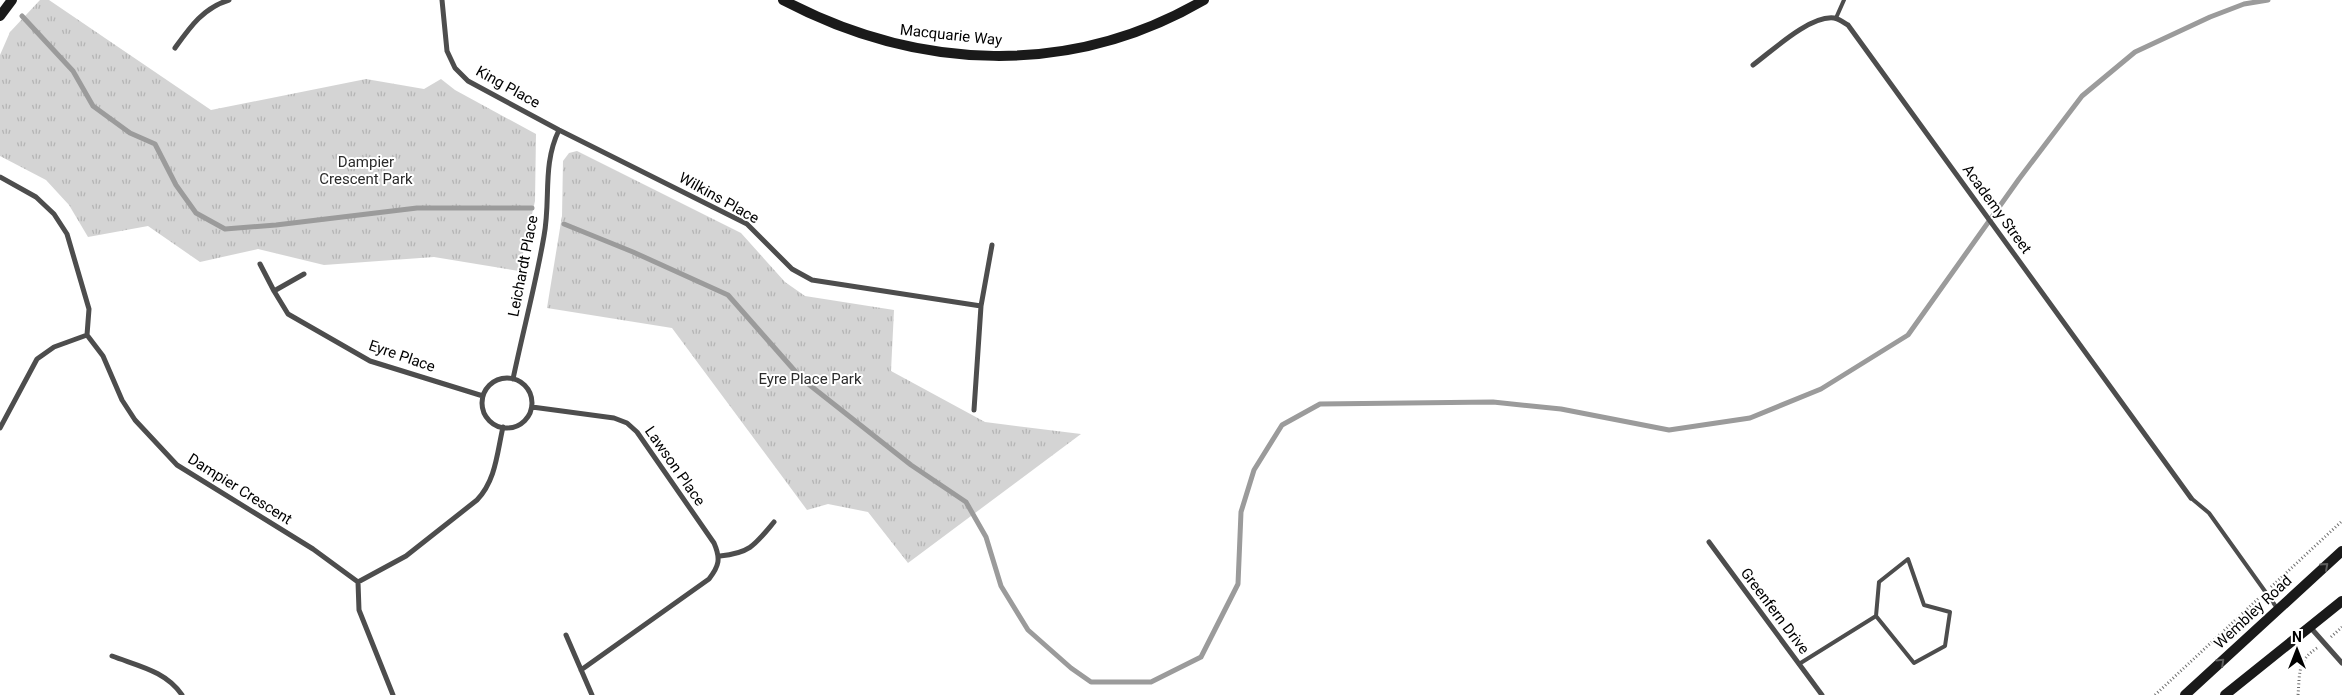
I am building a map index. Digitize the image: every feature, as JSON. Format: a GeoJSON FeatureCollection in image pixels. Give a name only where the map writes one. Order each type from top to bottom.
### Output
{"type":"FeatureCollection","features":[{"type":"Feature","properties":{"kind":"street"},"geometry":{"type":"LineString","coordinates":[[0,16],[12,0]]}},
{"type":"Feature","properties":{"kind":"street"},"geometry":{"type":"LineString","coordinates":[[175,48],[194,21],[217,4],[229,0]]}},
{"type":"Feature","properties":{"kind":"street","name":"King Place"},"geometry":{"type":"LineString","coordinates":[[442,0],[447,51],[455,68],[468,80],[559,130]]}},
{"type":"Feature","properties":{"kind":"street","name":"Macquarie Way"},"geometry":{"type":"LineString","coordinates":[[783,0],[818,19],[896,45],[991,57],[1036,55],[1085,47],[1134,34],[1177,16],[1204,0]]}},
{"type":"Feature","properties":{"kind":"street"},"geometry":{"type":"LineString","coordinates":[[1753,65],[1812,22],[1824,18],[1836,18]]}},
{"type":"Feature","properties":{"kind":"street","name":"Academy Street"},"geometry":{"type":"LineString","coordinates":[[1836,18],[1848,25],[2191,498]]}},
{"type":"Feature","properties":{"kind":"street","name":"Wilkins Place"},"geometry":{"type":"LineString","coordinates":[[559,130],[747,224],[792,269],[812,280],[981,306]]}},
{"type":"Feature","properties":{"kind":"street","name":"Leichardt Place"},"geometry":{"type":"LineString","coordinates":[[513,379],[544,236],[548,161],[551,146],[559,130]]}},
{"type":"Feature","properties":{"kind":"street"},"geometry":{"type":"LineString","coordinates":[[0,177],[36,197],[54,214],[67,234],[89,309],[87,335],[54,347],[37,359],[0,428]]}},
{"type":"Feature","properties":{"kind":"street"},"geometry":{"type":"LineString","coordinates":[[974,410],[981,306],[992,245]]}},
{"type":"Feature","properties":{"kind":"street","name":"Eyre Place"},"geometry":{"type":"LineString","coordinates":[[260,264],[288,314],[370,362],[483,396]]}},
{"type":"Feature","properties":{"kind":"street"},"geometry":{"type":"LineString","coordinates":[[274,291],[304,274]]}},
{"type":"Feature","properties":{"kind":"street","name":"Dampier Crescent"},"geometry":{"type":"LineString","coordinates":[[87,335],[103,356],[122,400],[135,420],[177,465],[313,549],[358,582]]}},
{"type":"Feature","properties":{"kind":"street"},"geometry":{"type":"LineString","coordinates":[[513,379],[525,386],[532,399],[532,407],[529,414],[518,425],[502,428],[494,425],[483,412],[483,396],[491,384],[498,380],[513,379]]}},
{"type":"Feature","properties":{"kind":"street","name":"Lawson Place"},"geometry":{"type":"LineString","coordinates":[[532,407],[614,418],[626,423],[637,432],[714,543],[720,556]]}},
{"type":"Feature","properties":{"kind":"street"},"geometry":{"type":"LineString","coordinates":[[393,695],[359,610],[358,582],[406,556],[478,500],[487,489],[494,473],[502,428]]}},
{"type":"Feature","properties":{"kind":"street"},"geometry":{"type":"LineString","coordinates":[[581,670],[709,579],[718,568],[720,556],[740,554],[755,546],[774,522]]}},
{"type":"Feature","properties":{"kind":"street","name":"Greenfern Drive"},"geometry":{"type":"LineString","coordinates":[[1708,542],[1822,695]]}},
{"type":"Feature","properties":{"kind":"street","name":"Wembley Road"},"geometry":{"type":"LineString","coordinates":[[2185,695],[2342,551]]}},
{"type":"Feature","properties":{"kind":"street"},"geometry":{"type":"LineString","coordinates":[[2225,695],[2342,601]]}},
{"type":"Feature","properties":{"kind":"street"},"geometry":{"type":"LineString","coordinates":[[2310,627],[2342,663]]}},
{"type":"Feature","properties":{"kind":"street"},"geometry":{"type":"LineString","coordinates":[[566,635],[592,695]]}},
{"type":"Feature","properties":{"kind":"street"},"geometry":{"type":"LineString","coordinates":[[112,656],[161,674],[182,695]]}},
{"type":"Feature","properties":{"kind":"lane"},"geometry":{"type":"LineString","coordinates":[[1836,18],[1844,0]]}},
{"type":"Feature","properties":{"kind":"lane"},"geometry":{"type":"LineString","coordinates":[[2191,498],[2209,513],[2278,610]]}},
{"type":"Feature","properties":{"kind":"lane"},"geometry":{"type":"LineString","coordinates":[[1908,559],[1924,605],[1950,612],[1945,646],[1914,662],[1876,616],[1878,582],[1908,559]]}},
{"type":"Feature","properties":{"kind":"lane"},"geometry":{"type":"LineString","coordinates":[[1799,664],[1876,616]]}},
{"type":"Feature","properties":{"kind":"path"},"geometry":{"type":"LineString","coordinates":[[2155,695],[2342,521]]}},
{"type":"Feature","properties":{"kind":"path"},"geometry":{"type":"LineString","coordinates":[[2298,695],[2301,662],[2342,627]]}},
{"type":"Feature","properties":{"kind":"green space","name":"Dampier Crescent Park"},"geometry":{"type":"Polygon","coordinates":[[[40,0],[49,0],[211,110],[366,79],[424,89],[441,79],[455,90],[536,134],[535,201],[519,271],[434,257],[324,265],[258,249],[200,262],[148,226],[88,237],[69,205],[46,180],[0,156],[0,55],[10,32],[40,0]]]}},
{"type":"Feature","properties":{"kind":"green space","name":"Eyre Place Park"},"geometry":{"type":"Polygon","coordinates":[[[577,151],[741,233],[785,282],[805,296],[894,310],[891,371],[985,422],[1081,434],[908,563],[868,512],[828,504],[807,510],[672,328],[547,308],[562,216],[563,161],[569,153],[577,151]]]}},
{"type":"Feature","properties":{"kind":"waterway"},"geometry":{"type":"LineString","coordinates":[[564,224],[633,252],[728,295],[802,379],[911,465],[966,502],[986,537],[1001,586],[1028,630],[1071,668],[1091,682],[1151,682],[1201,657],[1238,584],[1241,512],[1254,470],[1282,425],[1320,404],[1493,402],[1561,409],[1669,430],[1750,418],[1821,389],[1908,335],[2019,179],[2082,96],[2135,52],[2210,17],[2244,4],[2268,0]]}},
{"type":"Feature","properties":{"kind":"waterway"},"geometry":{"type":"LineString","coordinates":[[22,16],[73,71],[93,106],[130,133],[155,144],[176,185],[196,213],[225,229],[276,225],[417,208],[532,208]]}}]}
